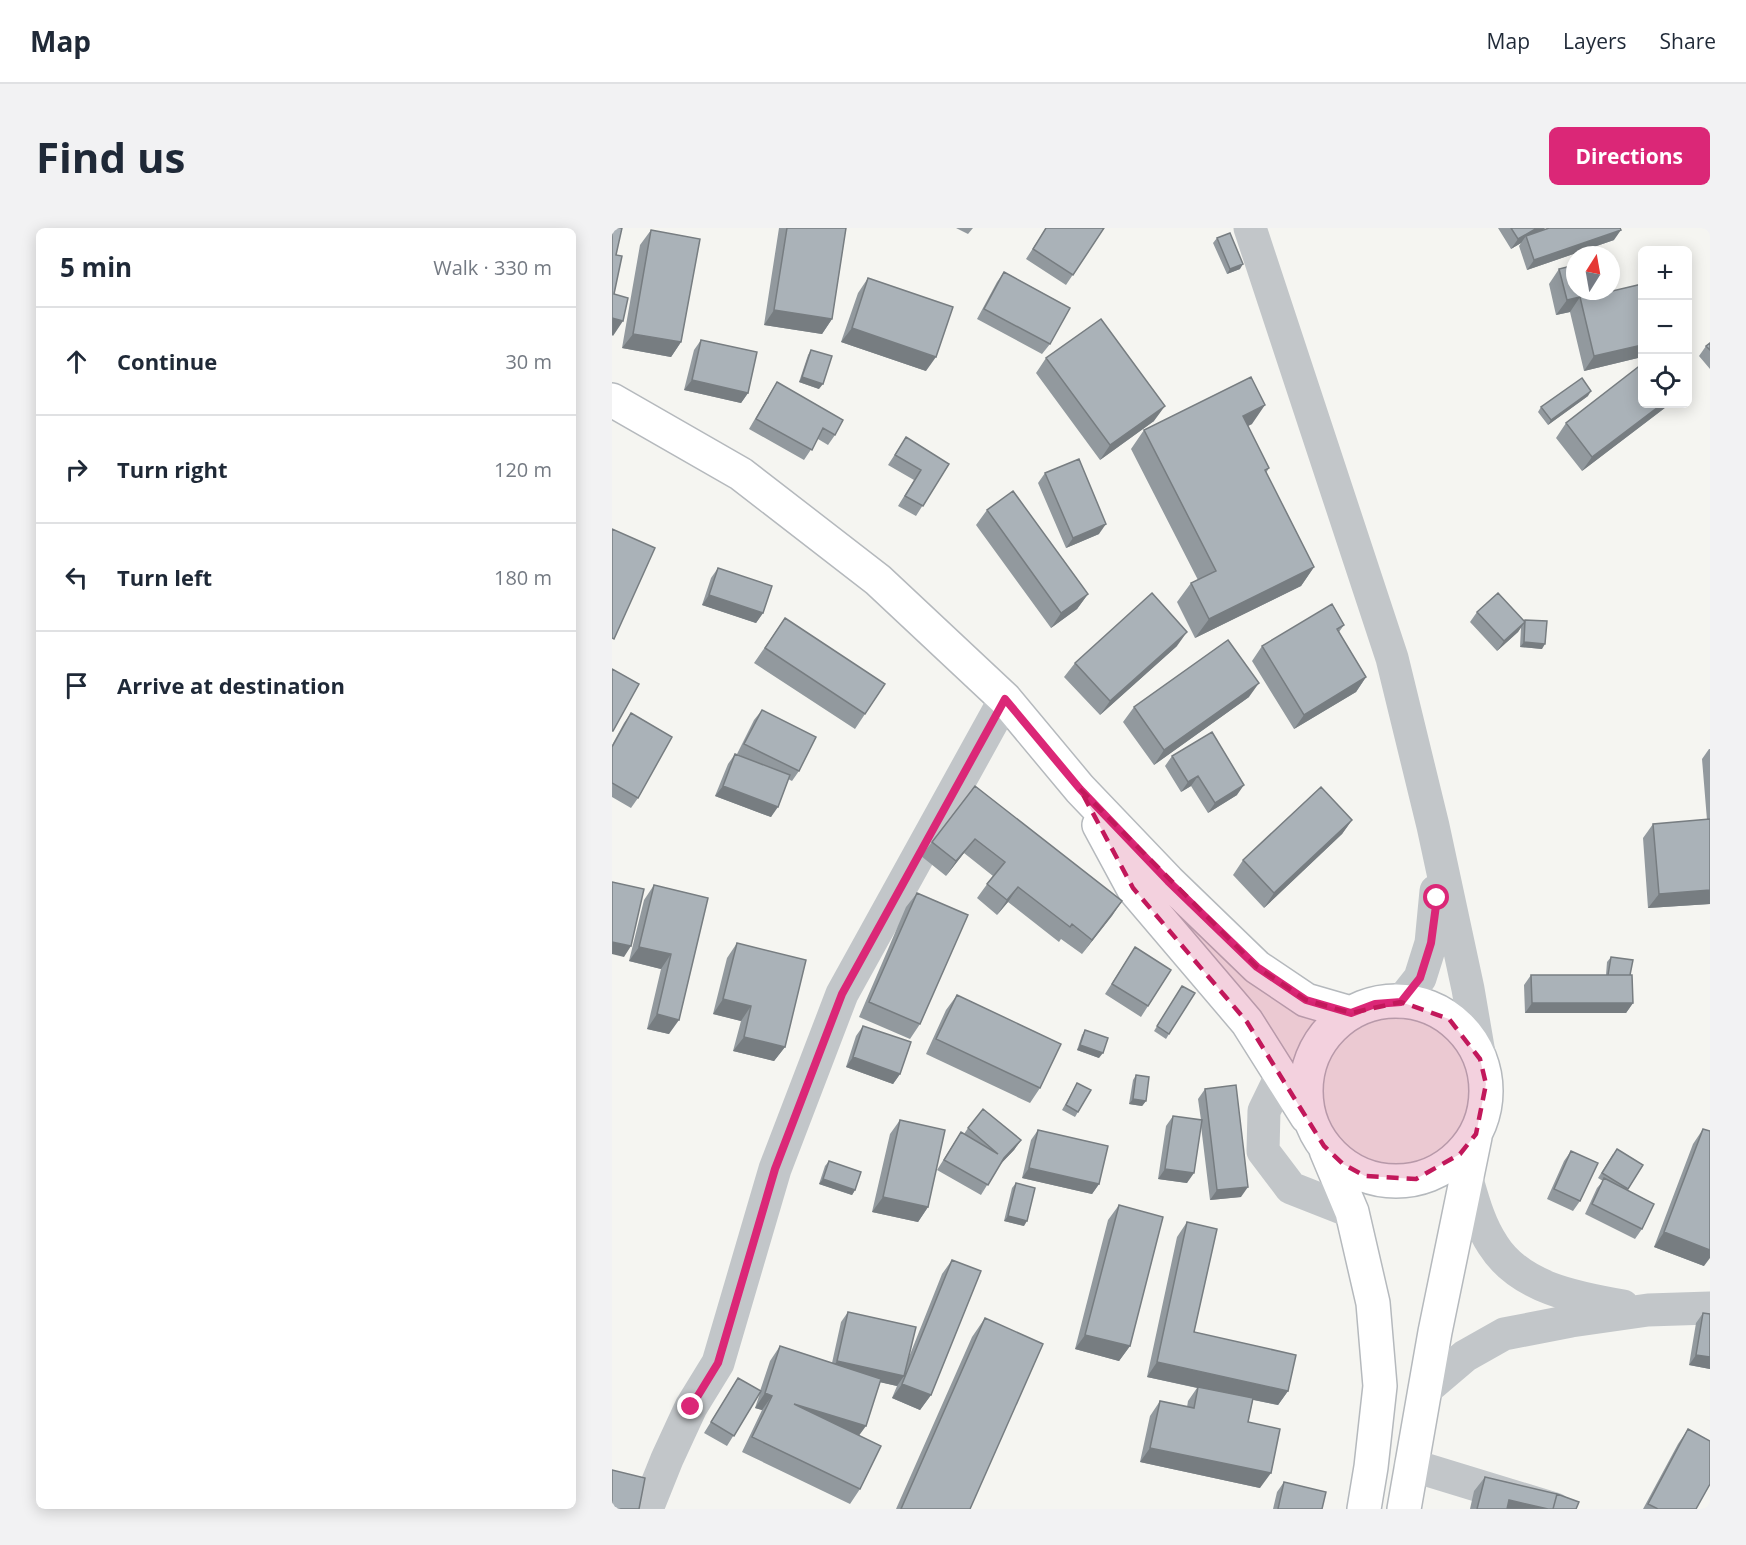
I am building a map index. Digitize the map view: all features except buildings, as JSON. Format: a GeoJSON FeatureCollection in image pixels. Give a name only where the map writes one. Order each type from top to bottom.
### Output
{"type":"FeatureCollection","features":[{"type":"Feature","properties":{"kind":"main road"},"geometry":{"type":"LineString","coordinates":[[613,403],[741,474],[878,580],[1005,699],[1080,789],[1168,881],[1257,967],[1306,1000],[1351,1013]]}},
{"type":"Feature","properties":{"kind":"main road"},"geometry":{"type":"LineString","coordinates":[[1080,789],[1133,888],[1247,1022],[1318,1135],[1342,1164],[1365,1176],[1390,1181],[1416,1179],[1447,1165],[1460,1154],[1476,1134]]}},
{"type":"Feature","properties":{"kind":"main road"},"geometry":{"type":"LineString","coordinates":[[1364,1509],[1380,1386],[1373,1303],[1352,1212],[1318,1135],[1306,1099],[1307,1073],[1316,1049],[1331,1028],[1351,1013],[1375,1004],[1401,1002],[1426,1007],[1449,1019],[1468,1037],[1480,1059],[1486,1084],[1484,1110],[1466,1176],[1404,1509]]}},
{"type":"Feature","properties":{"kind":"street"},"geometry":{"type":"LineString","coordinates":[[1250,228],[1392,658],[1433,826],[1468,989],[1480,1059]]}},
{"type":"Feature","properties":{"kind":"street"},"geometry":{"type":"LineString","coordinates":[[648,1509],[667,1459],[691,1407],[718,1363],[775,1169],[842,994],[1005,699]]}},
{"type":"Feature","properties":{"kind":"street"},"geometry":{"type":"LineString","coordinates":[[1401,1002],[1420,978],[1431,943],[1437,898],[1433,826]]}},
{"type":"Feature","properties":{"kind":"street"},"geometry":{"type":"LineString","coordinates":[[1281,1076],[1264,1111],[1263,1150],[1291,1188],[1352,1212]]}},
{"type":"Feature","properties":{"kind":"street"},"geometry":{"type":"LineString","coordinates":[[1466,1176],[1478,1215],[1493,1246],[1519,1273],[1550,1288],[1596,1301],[1648,1311]]}},
{"type":"Feature","properties":{"kind":"street"},"geometry":{"type":"LineString","coordinates":[[1425,1390],[1465,1356],[1504,1334],[1571,1321],[1648,1311],[1710,1308]]}},
{"type":"Feature","properties":{"kind":"street"},"geometry":{"type":"LineString","coordinates":[[1411,1465],[1555,1509]]}},
{"type":"Feature","properties":{"kind":"highlighted area"},"geometry":{"type":"Polygon","coordinates":[[[1080,789],[1257,967],[1306,1000],[1351,1013],[1401,1002],[1449,1019],[1480,1059],[1486,1084],[1476,1134],[1460,1154],[1416,1179],[1365,1176],[1343,1164],[1324,1146],[1247,1022],[1133,888],[1080,789]]]}},
{"type":"Feature","properties":{"kind":"route"},"geometry":{"type":"LineString","coordinates":[[691,1407],[718,1363],[775,1169],[842,994],[1005,699],[1080,789],[1168,881],[1257,967],[1306,1000],[1351,1013],[1375,1004],[1401,1002],[1420,978],[1431,943],[1437,898]]}}]}
